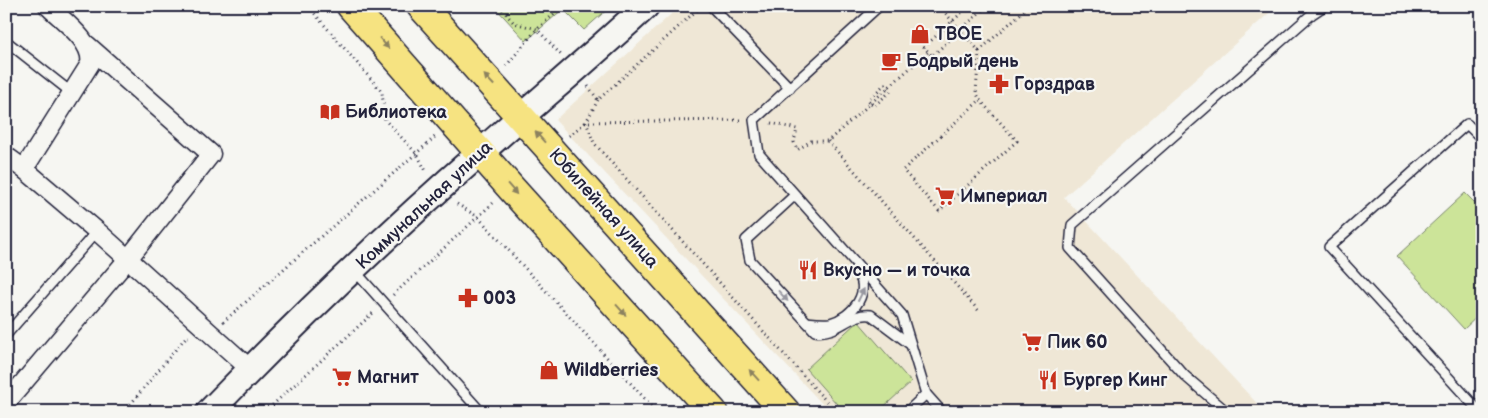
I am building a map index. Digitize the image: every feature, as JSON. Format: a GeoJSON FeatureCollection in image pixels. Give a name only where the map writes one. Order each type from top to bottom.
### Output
{"type":"FeatureCollection","features":[{"type":"Feature","properties":{"kind":"highway"},"geometry":{"type":"LineString","coordinates":[[351,6],[713,412]]}},
{"type":"Feature","properties":{"kind":"highway","name":"Юбилейная улица"},"geometry":{"type":"LineString","coordinates":[[421,6],[522,116],[786,412]]}},
{"type":"Feature","properties":{"kind":"main road","name":"Коммунальная улица"},"geometry":{"type":"LineString","coordinates":[[209,412],[436,191],[576,71],[646,6]]}},
{"type":"Feature","properties":{"kind":"street"},"geometry":{"type":"LineString","coordinates":[[6,403],[128,259],[211,154],[87,45],[48,6]]}},
{"type":"Feature","properties":{"kind":"street"},"geometry":{"type":"LineString","coordinates":[[24,169],[90,64],[92,55],[87,45]]}},
{"type":"Feature","properties":{"kind":"street"},"geometry":{"type":"LineString","coordinates":[[6,156],[97,231],[250,370]]}},
{"type":"Feature","properties":{"kind":"lane"},"geometry":{"type":"LineString","coordinates":[[711,6],[790,88]]}},
{"type":"Feature","properties":{"kind":"lane"},"geometry":{"type":"LineString","coordinates":[[807,322],[818,324],[832,322],[848,312],[861,298],[864,288],[862,277],[806,215],[759,154],[754,120],[878,6]]}},
{"type":"Feature","properties":{"kind":"lane"},"geometry":{"type":"LineString","coordinates":[[1227,412],[1185,376],[1070,248],[1072,225],[1312,14],[1324,6]]}},
{"type":"Feature","properties":{"kind":"lane"},"geometry":{"type":"LineString","coordinates":[[6,41],[72,93]]}},
{"type":"Feature","properties":{"kind":"lane"},"geometry":{"type":"LineString","coordinates":[[1480,412],[1329,248],[1467,124],[1482,138]]}},
{"type":"Feature","properties":{"kind":"lane"},"geometry":{"type":"LineString","coordinates":[[793,197],[746,240],[750,260],[815,331],[822,332],[842,326],[853,317],[863,314],[871,316],[912,345]]}},
{"type":"Feature","properties":{"kind":"lane"},"geometry":{"type":"LineString","coordinates":[[793,197],[902,315],[926,394],[942,412]]}},
{"type":"Feature","properties":{"kind":"lane"},"geometry":{"type":"LineString","coordinates":[[6,335],[97,231]]}},
{"type":"Feature","properties":{"kind":"lane"},"geometry":{"type":"LineString","coordinates":[[354,270],[481,412]]}},
{"type":"Feature","properties":{"kind":"lane"},"geometry":{"type":"LineString","coordinates":[[907,412],[926,394]]}},
{"type":"Feature","properties":{"kind":"path"},"geometry":{"type":"LineString","coordinates":[[308,6],[382,92],[385,120],[417,154],[436,191],[478,217],[656,412]]}},
{"type":"Feature","properties":{"kind":"path"},"geometry":{"type":"LineString","coordinates":[[499,6],[514,23],[537,29]]}},
{"type":"Feature","properties":{"kind":"path"},"geometry":{"type":"LineString","coordinates":[[492,83],[537,29],[562,6]]}},
{"type":"Feature","properties":{"kind":"path"},"geometry":{"type":"LineString","coordinates":[[939,6],[979,51]]}},
{"type":"Feature","properties":{"kind":"path"},"geometry":{"type":"LineString","coordinates":[[969,6],[924,47],[932,56],[987,6]]}},
{"type":"Feature","properties":{"kind":"path"},"geometry":{"type":"LineString","coordinates":[[980,100],[903,170],[939,210],[1017,141],[980,100],[976,92],[979,51],[1028,6]]}},
{"type":"Feature","properties":{"kind":"path"},"geometry":{"type":"LineString","coordinates":[[891,91],[888,87],[885,84],[868,100],[871,103],[888,87],[928,52]]}},
{"type":"Feature","properties":{"kind":"path"},"geometry":{"type":"LineString","coordinates":[[598,100],[586,122],[594,143],[836,412]]}},
{"type":"Feature","properties":{"kind":"path"},"geometry":{"type":"LineString","coordinates":[[124,412],[186,337],[210,333],[417,154],[452,120]]}},
{"type":"Feature","properties":{"kind":"path"},"geometry":{"type":"LineString","coordinates":[[828,141],[979,311]]}},
{"type":"Feature","properties":{"kind":"shaded area"},"geometry":{"type":"Polygon","coordinates":[[[680,6],[1277,6],[1064,197],[1265,412],[830,412],[555,120],[680,6]]]}},
{"type":"Feature","properties":{"kind":"green space"},"geometry":{"type":"Polygon","coordinates":[[[494,6],[611,6],[584,30],[563,9],[526,41],[494,6]]]}},
{"type":"Feature","properties":{"kind":"green space"},"geometry":{"type":"Polygon","coordinates":[[[1465,193],[1482,210],[1482,312],[1464,329],[1397,256],[1465,193]]]}},
{"type":"Feature","properties":{"kind":"green space"},"geometry":{"type":"Polygon","coordinates":[[[858,321],[911,382],[878,412],[844,412],[806,369],[858,321]]]}},
{"type":"Feature","properties":{"kind":"place","name":"ТВОЕ"},"geometry":{"type":"Point","coordinates":[920,34]}},
{"type":"Feature","properties":{"kind":"place","name":"Бодрый день"},"geometry":{"type":"Point","coordinates":[891,61]}},
{"type":"Feature","properties":{"kind":"place","name":"Горздрав"},"geometry":{"type":"Point","coordinates":[999,84]}},
{"type":"Feature","properties":{"kind":"place","name":"Библиотека"},"geometry":{"type":"Point","coordinates":[330,112]}},
{"type":"Feature","properties":{"kind":"place","name":"Империал"},"geometry":{"type":"Point","coordinates":[945,196]}},
{"type":"Feature","properties":{"kind":"place","name":"Вкусно — и точка"},"geometry":{"type":"Point","coordinates":[808,270]}},
{"type":"Feature","properties":{"kind":"place","name":"003"},"geometry":{"type":"Point","coordinates":[468,298]}},
{"type":"Feature","properties":{"kind":"place","name":"Пик 60"},"geometry":{"type":"Point","coordinates":[1032,342]}},
{"type":"Feature","properties":{"kind":"place","name":"Wildberries"},"geometry":{"type":"Point","coordinates":[549,370]}},
{"type":"Feature","properties":{"kind":"place","name":"Магнит"},"geometry":{"type":"Point","coordinates":[342,377]}},
{"type":"Feature","properties":{"kind":"place","name":"Бургер Кинг"},"geometry":{"type":"Point","coordinates":[1048,380]}}]}
